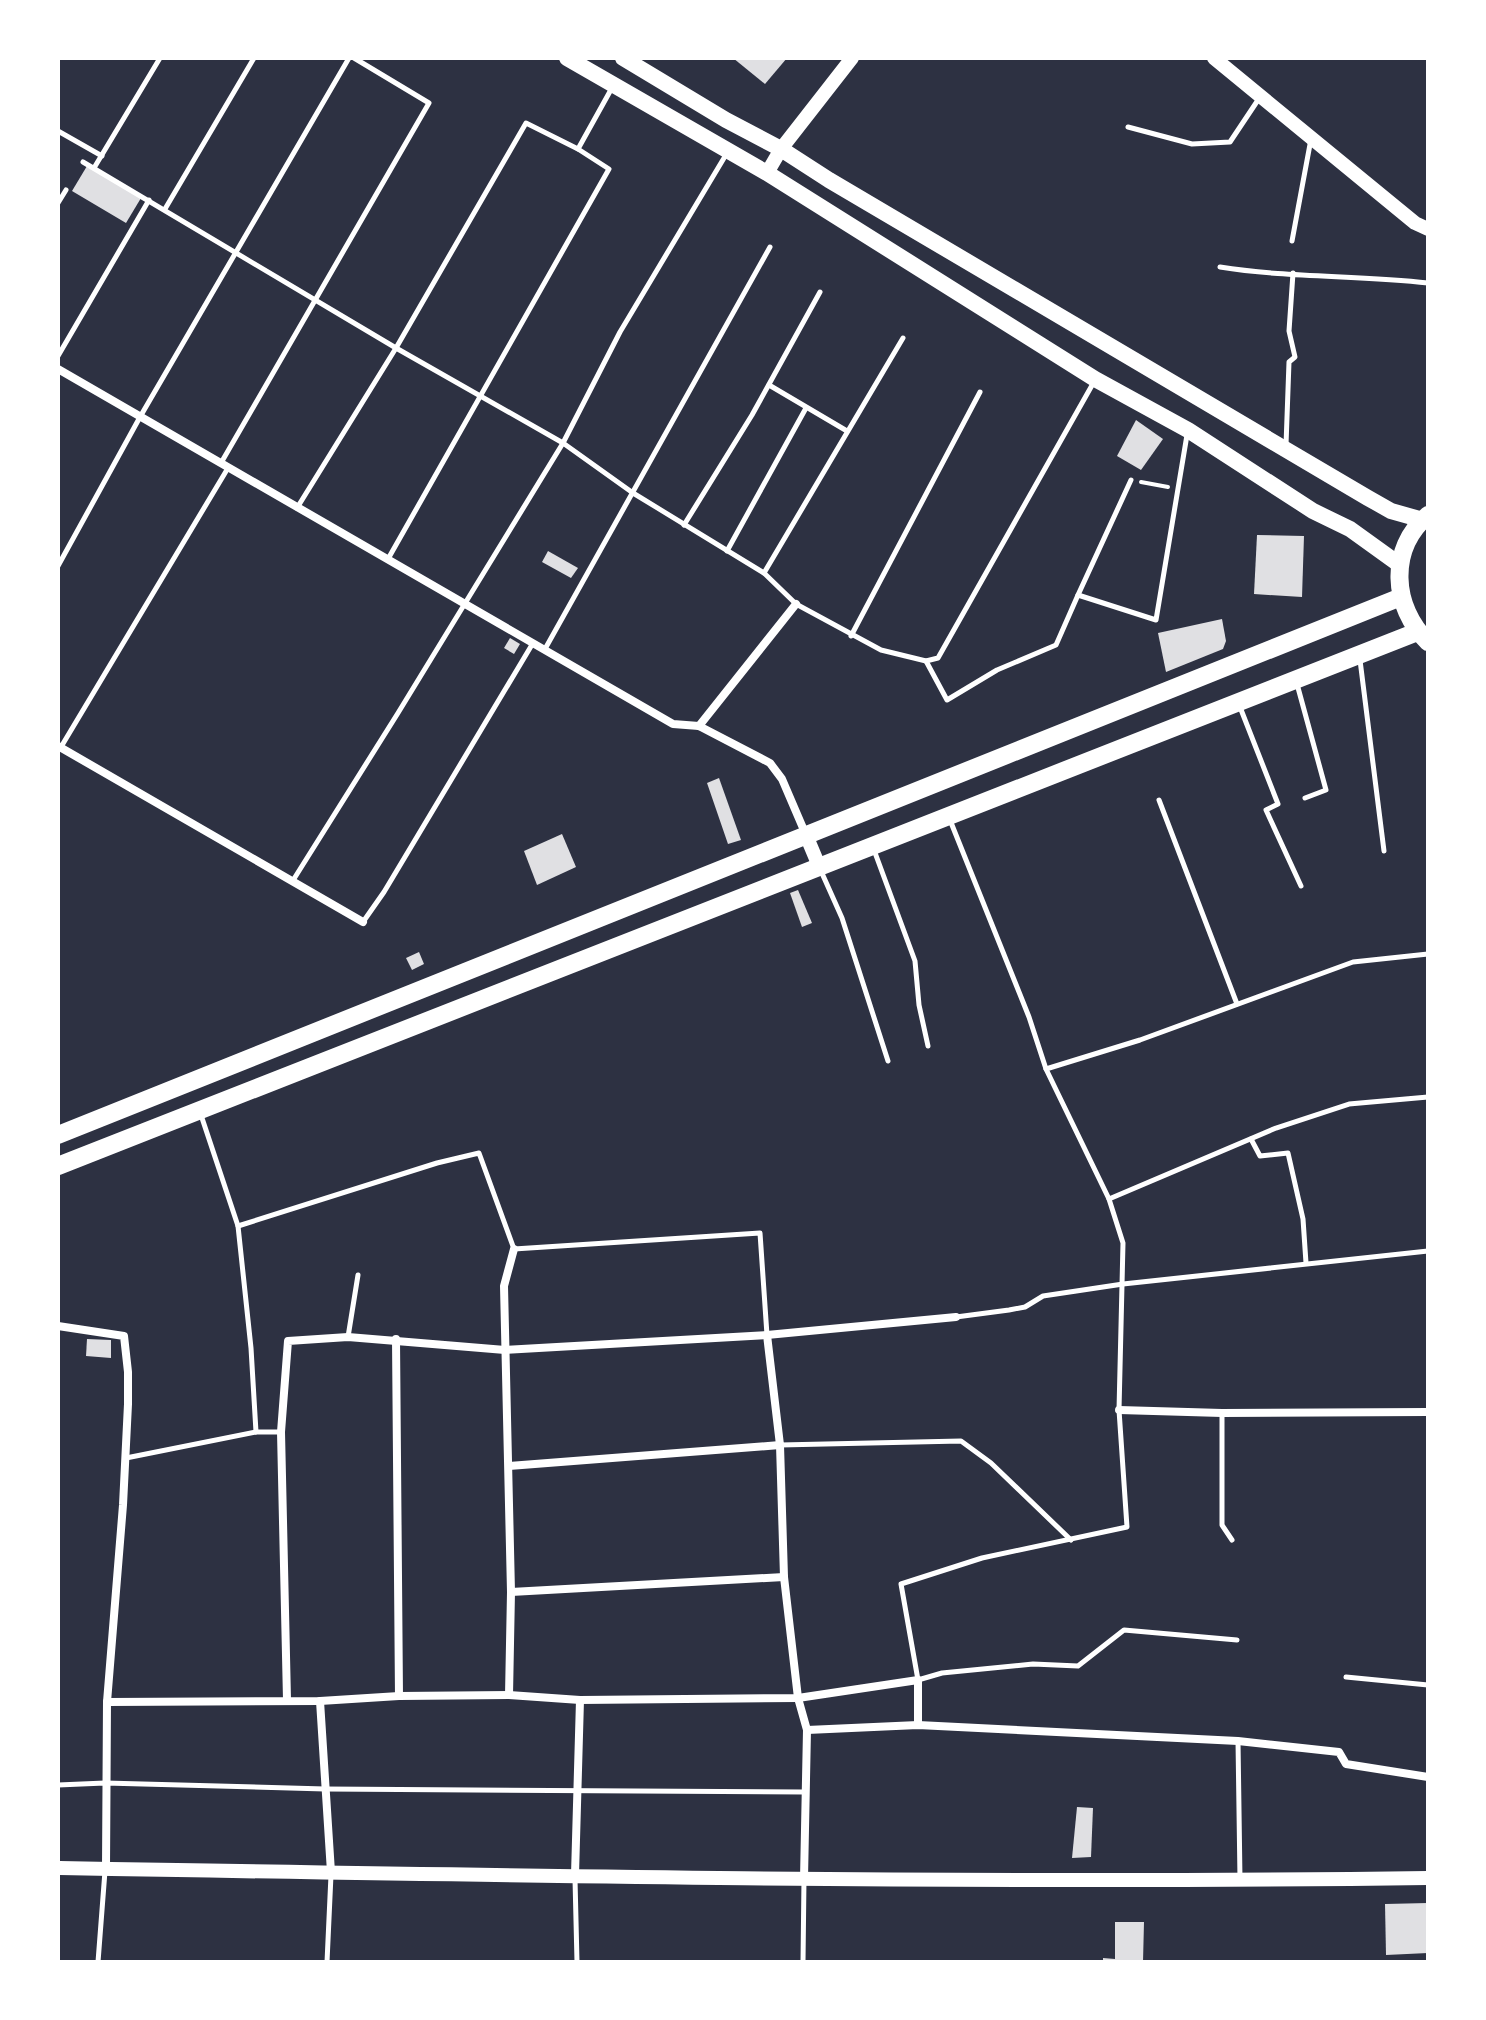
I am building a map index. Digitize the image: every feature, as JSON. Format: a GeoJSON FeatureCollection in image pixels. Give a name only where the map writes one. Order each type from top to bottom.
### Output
{"type":"FeatureCollection","features":[{"type":"Feature","properties":{"kind":"main road"},"geometry":{"type":"LineString","coordinates":[[567,58],[767,173],[1095,379],[1188,430],[1313,511],[1350,529],[1400,565]]}},
{"type":"Feature","properties":{"kind":"main road"},"geometry":{"type":"LineString","coordinates":[[58,1166],[1359,655],[1423,637],[1407,616],[1401,597],[1400,565],[1407,542],[1425,517],[1391,511],[623,58]]}},
{"type":"Feature","properties":{"kind":"main road"},"geometry":{"type":"LineString","coordinates":[[58,1135],[1401,597]]}},
{"type":"Feature","properties":{"kind":"street"},"geometry":{"type":"LineString","coordinates":[[767,173],[781,149],[852,58]]}},
{"type":"Feature","properties":{"kind":"street"},"geometry":{"type":"LineString","coordinates":[[1214,58],[1415,223],[1428,229]]}},
{"type":"Feature","properties":{"kind":"street"},"geometry":{"type":"LineString","coordinates":[[58,369],[673,724],[699,726],[770,763],[782,779],[819,866]]}},
{"type":"Feature","properties":{"kind":"street"},"geometry":{"type":"LineString","coordinates":[[699,726],[796,604]]}},
{"type":"Feature","properties":{"kind":"street"},"geometry":{"type":"LineString","coordinates":[[60,747],[363,922]]}},
{"type":"Feature","properties":{"kind":"street"},"geometry":{"type":"LineString","coordinates":[[509,1695],[511,1592],[504,1286],[514,1249]]}},
{"type":"Feature","properties":{"kind":"street"},"geometry":{"type":"LineString","coordinates":[[287,1700],[281,1432],[288,1341],[348,1337],[505,1350],[767,1335],[956,1317]]}},
{"type":"Feature","properties":{"kind":"street"},"geometry":{"type":"LineString","coordinates":[[58,1326],[124,1336],[128,1372],[125,1458],[107,1702],[106,1868]]}},
{"type":"Feature","properties":{"kind":"street"},"geometry":{"type":"LineString","coordinates":[[767,1335],[780,1445],[784,1577],[798,1698],[807,1730],[804,1879]]}},
{"type":"Feature","properties":{"kind":"street"},"geometry":{"type":"LineString","coordinates":[[396,1339],[399,1696]]}},
{"type":"Feature","properties":{"kind":"street"},"geometry":{"type":"LineString","coordinates":[[1119,1410],[1428,1412]]}},
{"type":"Feature","properties":{"kind":"street"},"geometry":{"type":"LineString","coordinates":[[509,1466],[780,1445]]}},
{"type":"Feature","properties":{"kind":"street"},"geometry":{"type":"LineString","coordinates":[[511,1592],[784,1577]]}},
{"type":"Feature","properties":{"kind":"street"},"geometry":{"type":"LineString","coordinates":[[107,1702],[320,1701],[399,1696],[509,1695],[580,1700],[798,1698],[918,1680],[918,1725]]}},
{"type":"Feature","properties":{"kind":"street"},"geometry":{"type":"LineString","coordinates":[[575,1875],[580,1700]]}},
{"type":"Feature","properties":{"kind":"street"},"geometry":{"type":"LineString","coordinates":[[320,1701],[331,1872]]}},
{"type":"Feature","properties":{"kind":"street"},"geometry":{"type":"LineString","coordinates":[[807,1730],[918,1725],[1238,1741],[1339,1752],[1346,1764],[1428,1777]]}},
{"type":"Feature","properties":{"kind":"street"},"geometry":{"type":"LineString","coordinates":[[58,1868],[612,1878],[1428,1878]]}},
{"type":"Feature","properties":{"kind":"lane"},"geometry":{"type":"LineString","coordinates":[[94,168],[160,58]]}},
{"type":"Feature","properties":{"kind":"lane"},"geometry":{"type":"LineString","coordinates":[[165,209],[254,58]]}},
{"type":"Feature","properties":{"kind":"lane"},"geometry":{"type":"LineString","coordinates":[[58,566],[140,417],[352,58],[429,103],[315,299],[149,600],[60,747]]}},
{"type":"Feature","properties":{"kind":"lane"},"geometry":{"type":"LineString","coordinates":[[578,149],[613,85]]}},
{"type":"Feature","properties":{"kind":"lane"},"geometry":{"type":"LineString","coordinates":[[1128,127],[1192,144],[1230,142],[1261,97]]}},
{"type":"Feature","properties":{"kind":"lane"},"geometry":{"type":"LineString","coordinates":[[297,508],[396,348],[526,123],[578,149],[609,169],[387,560]]}},
{"type":"Feature","properties":{"kind":"lane"},"geometry":{"type":"LineString","coordinates":[[58,131],[102,156]]}},
{"type":"Feature","properties":{"kind":"lane"},"geometry":{"type":"LineString","coordinates":[[1292,241],[1312,138]]}},
{"type":"Feature","properties":{"kind":"lane"},"geometry":{"type":"LineString","coordinates":[[292,882],[563,443],[620,332],[728,152]]}},
{"type":"Feature","properties":{"kind":"lane"},"geometry":{"type":"LineString","coordinates":[[83,162],[563,443],[633,493],[764,573],[796,604],[881,650],[926,661],[938,658],[1095,379]]}},
{"type":"Feature","properties":{"kind":"lane"},"geometry":{"type":"LineString","coordinates":[[58,203],[66,190]]}},
{"type":"Feature","properties":{"kind":"lane"},"geometry":{"type":"LineString","coordinates":[[58,356],[149,200]]}},
{"type":"Feature","properties":{"kind":"lane"},"geometry":{"type":"LineString","coordinates":[[544,650],[770,247]]}},
{"type":"Feature","properties":{"kind":"lane"},"geometry":{"type":"LineString","coordinates":[[1220,267],[1428,283]]}},
{"type":"Feature","properties":{"kind":"lane"},"geometry":{"type":"LineString","coordinates":[[1286,449],[1289,362],[1295,357],[1289,331],[1293,273]]}},
{"type":"Feature","properties":{"kind":"lane"},"geometry":{"type":"LineString","coordinates":[[684,525],[769,385],[820,292]]}},
{"type":"Feature","properties":{"kind":"lane"},"geometry":{"type":"LineString","coordinates":[[764,573],[903,338]]}},
{"type":"Feature","properties":{"kind":"lane"},"geometry":{"type":"LineString","coordinates":[[769,385],[847,431]]}},
{"type":"Feature","properties":{"kind":"lane"},"geometry":{"type":"LineString","coordinates":[[851,636],[980,392]]}},
{"type":"Feature","properties":{"kind":"lane"},"geometry":{"type":"LineString","coordinates":[[727,551],[806,408]]}},
{"type":"Feature","properties":{"kind":"lane"},"geometry":{"type":"LineString","coordinates":[[1078,595],[1156,620],[1188,430]]}},
{"type":"Feature","properties":{"kind":"lane"},"geometry":{"type":"LineString","coordinates":[[926,661],[947,700],[997,670],[1056,645],[1131,480]]}},
{"type":"Feature","properties":{"kind":"lane"},"geometry":{"type":"LineString","coordinates":[[363,922],[533,643]]}},
{"type":"Feature","properties":{"kind":"lane"},"geometry":{"type":"LineString","coordinates":[[1359,655],[1384,851]]}},
{"type":"Feature","properties":{"kind":"lane"},"geometry":{"type":"LineString","coordinates":[[1296,680],[1326,790],[1305,798]]}},
{"type":"Feature","properties":{"kind":"lane"},"geometry":{"type":"LineString","coordinates":[[1238,703],[1278,804],[1266,810],[1301,886]]}},
{"type":"Feature","properties":{"kind":"lane"},"geometry":{"type":"LineString","coordinates":[[1159,800],[1237,1004]]}},
{"type":"Feature","properties":{"kind":"lane"},"geometry":{"type":"LineString","coordinates":[[948,816],[1029,1017],[1046,1069],[1109,1199],[1123,1243],[1119,1410],[1127,1527],[982,1558],[901,1584],[918,1680],[942,1673],[1033,1664],[1078,1666],[1124,1630],[1237,1640]]}},
{"type":"Feature","properties":{"kind":"lane"},"geometry":{"type":"LineString","coordinates":[[872,845],[915,961],[919,1005],[928,1046]]}},
{"type":"Feature","properties":{"kind":"lane"},"geometry":{"type":"LineString","coordinates":[[819,866],[842,918],[888,1061]]}},
{"type":"Feature","properties":{"kind":"lane"},"geometry":{"type":"LineString","coordinates":[[1046,1069],[1140,1040],[1353,962],[1428,954]]}},
{"type":"Feature","properties":{"kind":"lane"},"geometry":{"type":"LineString","coordinates":[[1109,1199],[1276,1128],[1349,1104],[1428,1097]]}},
{"type":"Feature","properties":{"kind":"lane"},"geometry":{"type":"LineString","coordinates":[[199,1109],[238,1226],[256,1432]]}},
{"type":"Feature","properties":{"kind":"lane"},"geometry":{"type":"LineString","coordinates":[[1251,1139],[1260,1156],[1288,1153],[1303,1219],[1306,1263]]}},
{"type":"Feature","properties":{"kind":"lane"},"geometry":{"type":"LineString","coordinates":[[238,1226],[437,1163],[479,1153],[514,1249],[760,1233],[767,1335]]}},
{"type":"Feature","properties":{"kind":"lane"},"geometry":{"type":"LineString","coordinates":[[956,1317],[1025,1307],[1043,1296],[1123,1284],[1428,1251]]}},
{"type":"Feature","properties":{"kind":"lane"},"geometry":{"type":"LineString","coordinates":[[348,1337],[358,1275]]}},
{"type":"Feature","properties":{"kind":"lane"},"geometry":{"type":"LineString","coordinates":[[1222,1413],[1222,1525],[1232,1540]]}},
{"type":"Feature","properties":{"kind":"lane"},"geometry":{"type":"LineString","coordinates":[[125,1458],[256,1432],[281,1432]]}},
{"type":"Feature","properties":{"kind":"lane"},"geometry":{"type":"LineString","coordinates":[[780,1445],[961,1441],[1002,1473],[1072,1540]]}},
{"type":"Feature","properties":{"kind":"lane"},"geometry":{"type":"LineString","coordinates":[[1346,1677],[1428,1685]]}},
{"type":"Feature","properties":{"kind":"lane"},"geometry":{"type":"LineString","coordinates":[[1238,1741],[1240,1880]]}},
{"type":"Feature","properties":{"kind":"lane"},"geometry":{"type":"LineString","coordinates":[[58,1785],[105,1783],[325,1789],[804,1792]]}},
{"type":"Feature","properties":{"kind":"lane"},"geometry":{"type":"LineString","coordinates":[[98,1962],[106,1868]]}},
{"type":"Feature","properties":{"kind":"lane"},"geometry":{"type":"LineString","coordinates":[[327,1962],[331,1872]]}},
{"type":"Feature","properties":{"kind":"lane"},"geometry":{"type":"LineString","coordinates":[[575,1875],[577,1962]]}},
{"type":"Feature","properties":{"kind":"lane"},"geometry":{"type":"LineString","coordinates":[[803,1962],[804,1879]]}},
{"type":"Feature","properties":{"kind":"path"},"geometry":{"type":"LineString","coordinates":[[1131,480],[1178,488]]}},
{"type":"Feature","properties":{"kind":"building"},"geometry":{"type":"Polygon","coordinates":[[[733,58],[787,58],[765,84],[733,58]]]}},
{"type":"Feature","properties":{"kind":"building"},"geometry":{"type":"Polygon","coordinates":[[[87,166],[141,198],[126,223],[72,191],[87,166]]]}},
{"type":"Feature","properties":{"kind":"building"},"geometry":{"type":"Polygon","coordinates":[[[1136,420],[1163,439],[1141,470],[1117,456],[1136,420]]]}},
{"type":"Feature","properties":{"kind":"building"},"geometry":{"type":"Polygon","coordinates":[[[1257,535],[1304,536],[1302,597],[1254,594],[1257,535]]]}},
{"type":"Feature","properties":{"kind":"building"},"geometry":{"type":"Polygon","coordinates":[[[548,551],[578,568],[571,578],[542,562],[548,551]]]}},
{"type":"Feature","properties":{"kind":"building"},"geometry":{"type":"Polygon","coordinates":[[[1222,619],[1226,641],[1223,649],[1166,672],[1158,633],[1222,619]]]}},
{"type":"Feature","properties":{"kind":"building"},"geometry":{"type":"Polygon","coordinates":[[[510,638],[520,644],[514,654],[504,648],[510,638]]]}},
{"type":"Feature","properties":{"kind":"building"},"geometry":{"type":"Polygon","coordinates":[[[719,778],[741,840],[728,844],[707,783],[719,778]]]}},
{"type":"Feature","properties":{"kind":"building"},"geometry":{"type":"Polygon","coordinates":[[[562,834],[576,867],[537,885],[524,851],[562,834]]]}},
{"type":"Feature","properties":{"kind":"building"},"geometry":{"type":"Polygon","coordinates":[[[798,890],[812,923],[802,927],[790,893],[798,890]]]}},
{"type":"Feature","properties":{"kind":"building"},"geometry":{"type":"Polygon","coordinates":[[[419,952],[424,964],[412,970],[406,958],[419,952]]]}},
{"type":"Feature","properties":{"kind":"building"},"geometry":{"type":"Polygon","coordinates":[[[87,1339],[111,1340],[111,1358],[86,1356],[87,1339]]]}},
{"type":"Feature","properties":{"kind":"building"},"geometry":{"type":"Polygon","coordinates":[[[1077,1807],[1093,1808],[1091,1857],[1072,1858],[1077,1807]]]}},
{"type":"Feature","properties":{"kind":"building"},"geometry":{"type":"Polygon","coordinates":[[[1428,1903],[1428,1953],[1386,1955],[1385,1904],[1428,1903]]]}},
{"type":"Feature","properties":{"kind":"building"},"geometry":{"type":"Polygon","coordinates":[[[1115,1922],[1144,1922],[1143,1962],[1103,1962],[1103,1958],[1115,1959],[1115,1922]]]}}]}
